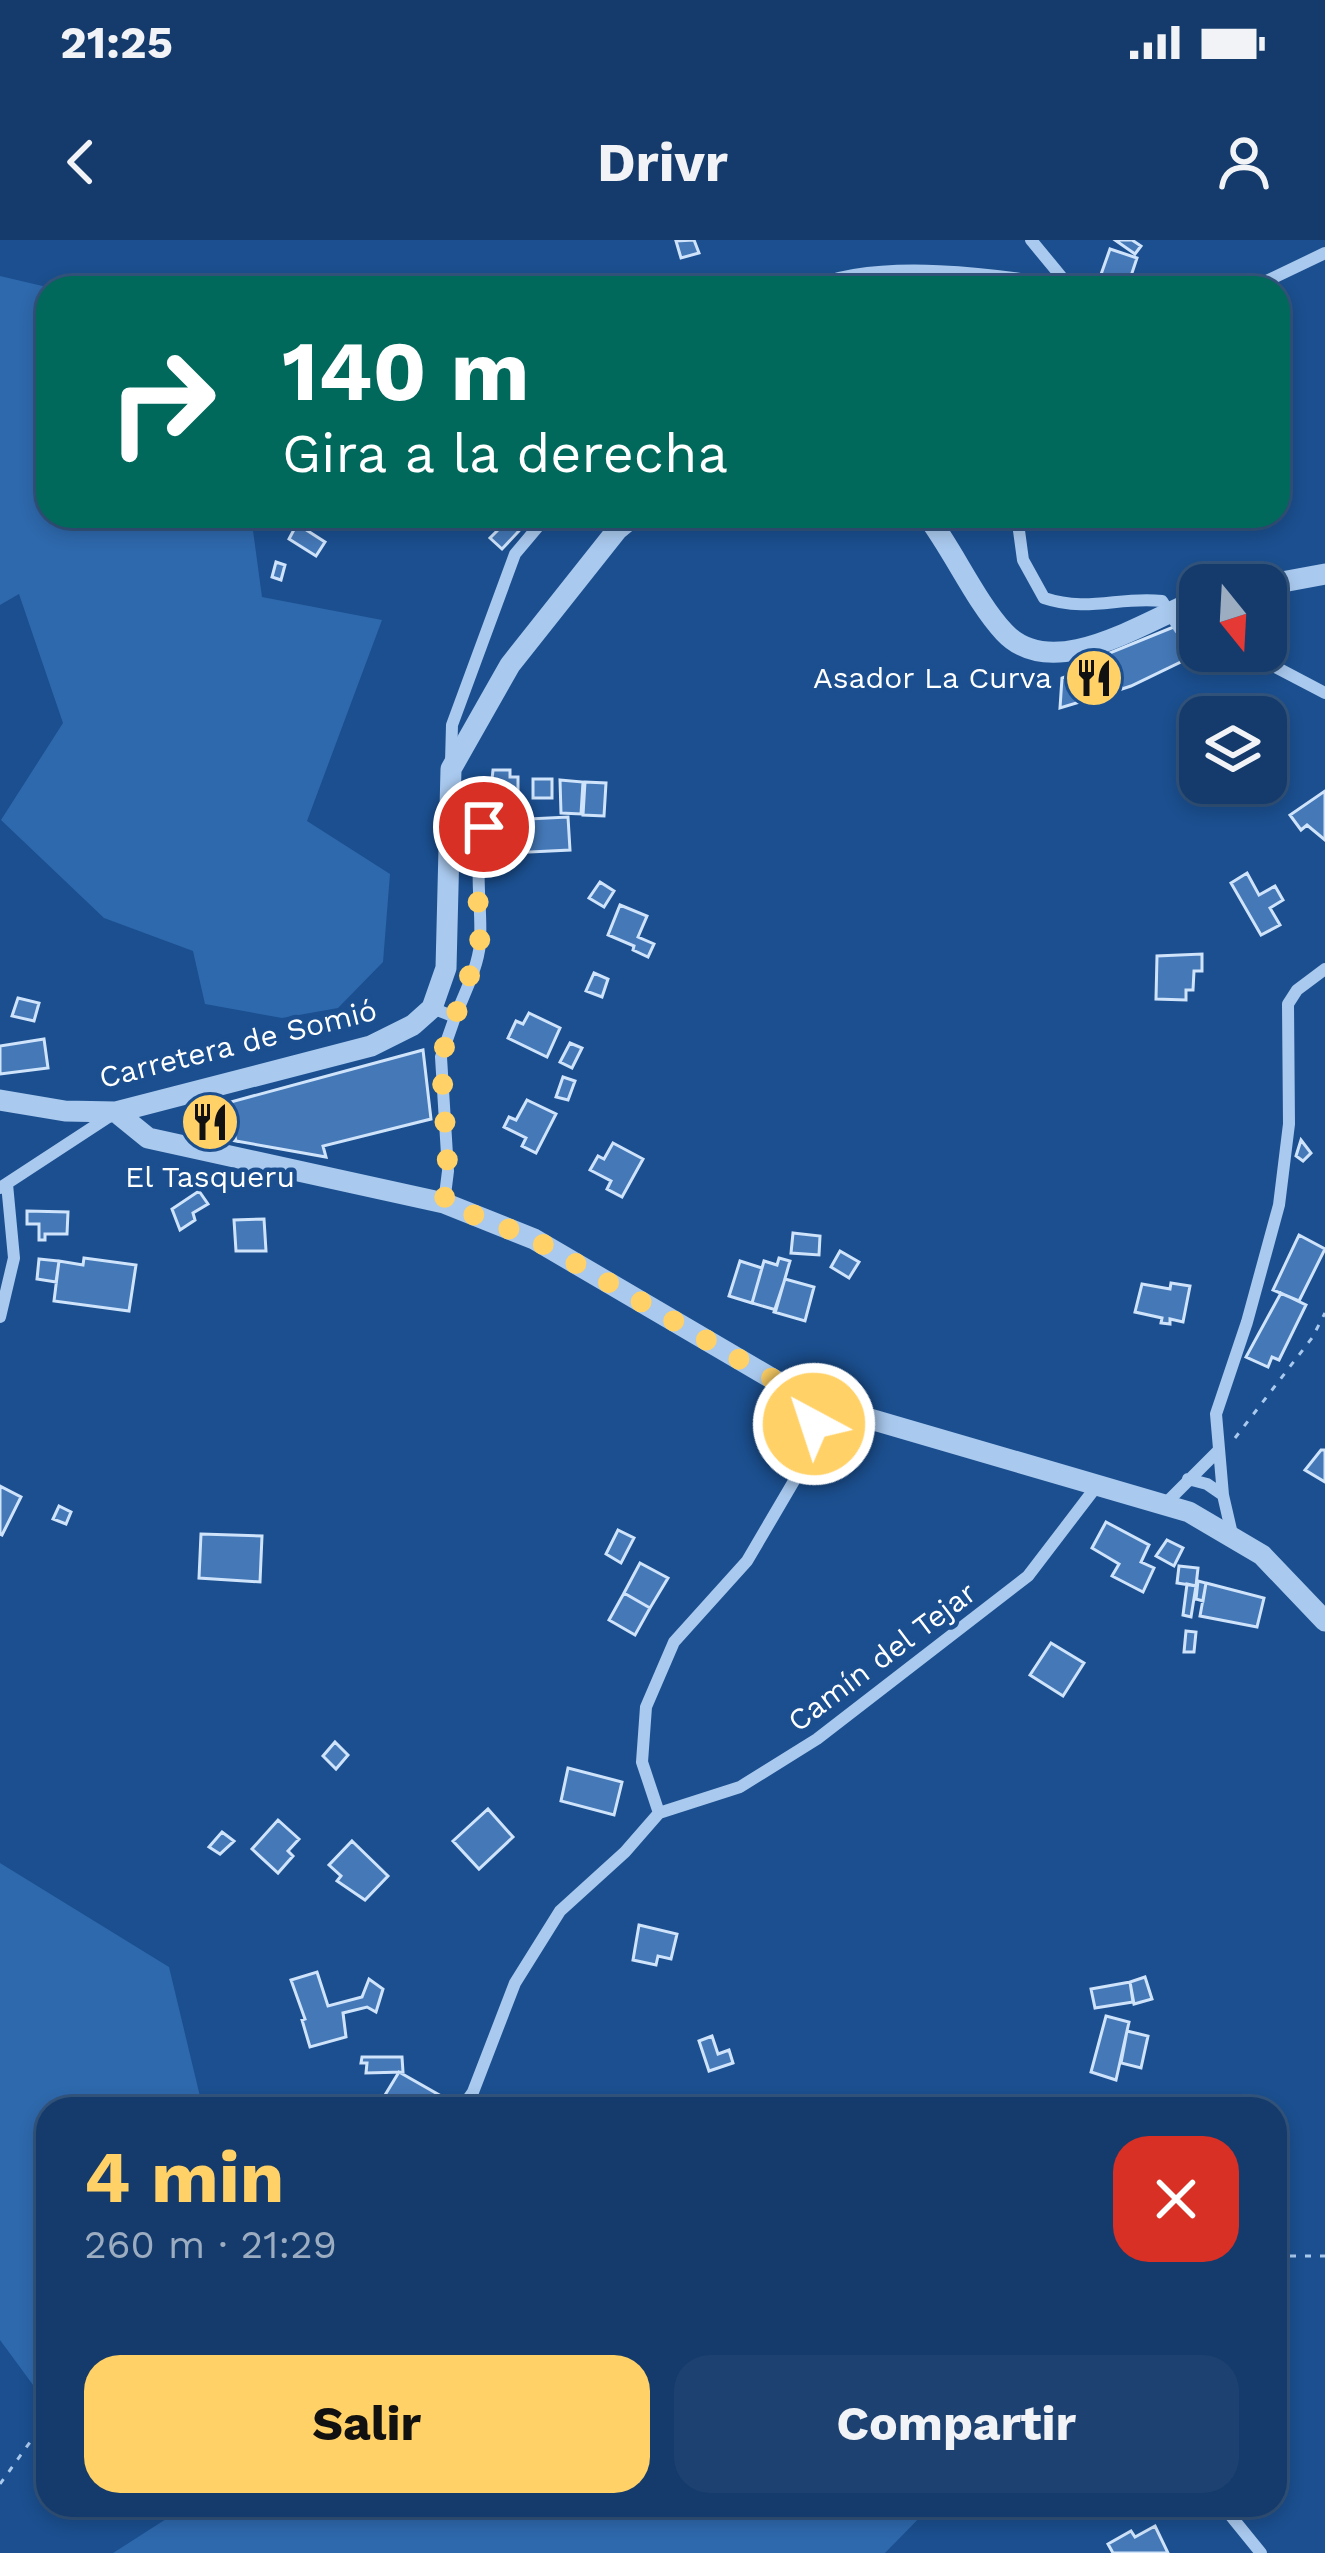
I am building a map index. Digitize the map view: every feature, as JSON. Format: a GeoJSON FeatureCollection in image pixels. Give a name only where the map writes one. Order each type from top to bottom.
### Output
{"type":"FeatureCollection","features":[{"type":"Feature","properties":{"kind":"street"},"geometry":{"type":"LineString","coordinates":[[1031,240],[1060,276]]}},
{"type":"Feature","properties":{"kind":"street"},"geometry":{"type":"LineString","coordinates":[[1277,276],[1325,253]]}},
{"type":"Feature","properties":{"kind":"street"},"geometry":{"type":"LineString","coordinates":[[836,276],[950,271],[985,276]]}},
{"type":"Feature","properties":{"kind":"street"},"geometry":{"type":"LineString","coordinates":[[454,1017],[432,1008],[446,968],[452,725],[515,554],[537,528]]}},
{"type":"Feature","properties":{"kind":"street"},"geometry":{"type":"LineString","coordinates":[[451,770],[509,665],[619,528]]}},
{"type":"Feature","properties":{"kind":"street"},"geometry":{"type":"LineString","coordinates":[[935,528],[1004,633],[1033,653],[1074,652],[1179,608]]}},
{"type":"Feature","properties":{"kind":"street"},"geometry":{"type":"LineString","coordinates":[[1019,528],[1023,560],[1044,598],[1067,606],[1162,601],[1179,628]]}},
{"type":"Feature","properties":{"kind":"street"},"geometry":{"type":"LineString","coordinates":[[1287,581],[1325,574]]}},
{"type":"Feature","properties":{"kind":"street"},"geometry":{"type":"LineString","coordinates":[[1285,672],[1325,693]]}},
{"type":"Feature","properties":{"kind":"street"},"geometry":{"type":"LineString","coordinates":[[444,1203],[448,1171],[441,1057],[480,946],[479,847],[495,811]]}},
{"type":"Feature","properties":{"kind":"street"},"geometry":{"type":"LineString","coordinates":[[1232,1534],[1223,1495],[1216,1414],[1279,1204],[1289,1124],[1288,1004],[1297,990],[1325,969]]}},
{"type":"Feature","properties":{"kind":"street","name":"Carretera de Somió"},"geometry":{"type":"LineString","coordinates":[[0,1100],[65,1111],[116,1112],[371,1046],[413,1025],[432,1008]]}},
{"type":"Feature","properties":{"kind":"street"},"geometry":{"type":"LineString","coordinates":[[0,1317],[14,1258],[4,1186],[116,1112],[148,1138],[444,1203],[534,1239],[812,1402],[1189,1512],[1262,1555],[1325,1622]]}},
{"type":"Feature","properties":{"kind":"street"},"geometry":{"type":"LineString","coordinates":[[469,2097],[514,1983],[560,1911],[625,1852],[659,1813],[643,1762],[646,1707],[674,1642],[747,1561],[801,1469],[814,1424],[812,1402]]}},
{"type":"Feature","properties":{"kind":"street"},"geometry":{"type":"LineString","coordinates":[[1164,1505],[1219,1450]]}},
{"type":"Feature","properties":{"kind":"street"},"geometry":{"type":"LineString","coordinates":[[1188,1479],[1223,1495]]}},
{"type":"Feature","properties":{"kind":"street","name":"Camín del Tejar"},"geometry":{"type":"LineString","coordinates":[[659,1813],[740,1786],[817,1739],[1028,1576],[1096,1486]]}},
{"type":"Feature","properties":{"kind":"street"},"geometry":{"type":"LineString","coordinates":[[1232,2517],[1261,2553]]}},
{"type":"Feature","properties":{"kind":"path"},"geometry":{"type":"LineString","coordinates":[[1219,1450],[1244,1430],[1325,1313]]}},
{"type":"Feature","properties":{"kind":"path"},"geometry":{"type":"LineString","coordinates":[[1287,2256],[1325,2257]]}},
{"type":"Feature","properties":{"kind":"path"},"geometry":{"type":"LineString","coordinates":[[0,2484],[36,2434]]}},
{"type":"Feature","properties":{"kind":"shaded area"},"geometry":{"type":"Polygon","coordinates":[[[0,276],[36,284],[36,528],[253,528],[262,597],[382,620],[307,821],[390,874],[383,962],[338,1008],[282,1018],[205,1004],[193,951],[104,918],[1,820],[63,723],[19,594],[0,605],[0,276]]]}},
{"type":"Feature","properties":{"kind":"shaded area"},"geometry":{"type":"Polygon","coordinates":[[[0,1863],[169,1967],[200,2097],[36,2097],[36,2389],[0,2340],[0,1863]]]}},
{"type":"Feature","properties":{"kind":"shaded area"},"geometry":{"type":"Polygon","coordinates":[[[169,2517],[920,2517],[885,2553],[113,2553],[169,2517]]]}},
{"type":"Feature","properties":{"kind":"building"},"geometry":{"type":"Polygon","coordinates":[[[694,240],[699,253],[681,258],[676,241],[694,240]]]}},
{"type":"Feature","properties":{"kind":"building"},"geometry":{"type":"Polygon","coordinates":[[[1115,240],[1132,240],[1141,246],[1135,254],[1115,240]]]}},
{"type":"Feature","properties":{"kind":"building"},"geometry":{"type":"Polygon","coordinates":[[[1110,249],[1137,258],[1131,276],[1100,276],[1110,249]]]}},
{"type":"Feature","properties":{"kind":"building"},"geometry":{"type":"Polygon","coordinates":[[[295,528],[303,528],[325,542],[316,556],[289,539],[295,528]]]}},
{"type":"Feature","properties":{"kind":"building"},"geometry":{"type":"Polygon","coordinates":[[[500,528],[522,528],[502,549],[490,538],[500,528]]]}},
{"type":"Feature","properties":{"kind":"building"},"geometry":{"type":"Polygon","coordinates":[[[276,562],[285,565],[281,580],[272,577],[276,562]]]}},
{"type":"Feature","properties":{"kind":"building"},"geometry":{"type":"Polygon","coordinates":[[[1176,626],[1179,632],[1179,663],[1122,689],[1121,684],[1092,695],[1080,665],[1176,626]]]}},
{"type":"Feature","properties":{"kind":"building"},"geometry":{"type":"Polygon","coordinates":[[[1083,670],[1093,698],[1060,708],[1062,678],[1083,670]]]}},
{"type":"Feature","properties":{"kind":"building"},"geometry":{"type":"Polygon","coordinates":[[[493,770],[510,770],[510,777],[518,777],[518,799],[490,799],[493,770]]]}},
{"type":"Feature","properties":{"kind":"building"},"geometry":{"type":"Polygon","coordinates":[[[533,779],[552,779],[552,798],[533,798],[533,779]]]}},
{"type":"Feature","properties":{"kind":"building"},"geometry":{"type":"Polygon","coordinates":[[[560,780],[583,782],[581,814],[561,813],[560,780]]]}},
{"type":"Feature","properties":{"kind":"building"},"geometry":{"type":"Polygon","coordinates":[[[585,782],[606,783],[604,816],[583,815],[585,782]]]}},
{"type":"Feature","properties":{"kind":"building"},"geometry":{"type":"Polygon","coordinates":[[[1325,791],[1325,840],[1307,825],[1301,830],[1290,815],[1325,791]]]}},
{"type":"Feature","properties":{"kind":"building"},"geometry":{"type":"Polygon","coordinates":[[[568,817],[570,850],[509,853],[507,820],[568,817]]]}},
{"type":"Feature","properties":{"kind":"building"},"geometry":{"type":"Polygon","coordinates":[[[1247,873],[1259,895],[1275,886],[1283,900],[1270,908],[1280,925],[1261,935],[1231,883],[1247,873]]]}},
{"type":"Feature","properties":{"kind":"building"},"geometry":{"type":"Polygon","coordinates":[[[600,882],[614,891],[604,907],[589,898],[600,882]]]}},
{"type":"Feature","properties":{"kind":"building"},"geometry":{"type":"Polygon","coordinates":[[[620,905],[647,916],[638,937],[654,944],[648,957],[608,935],[620,905]]]}},
{"type":"Feature","properties":{"kind":"building"},"geometry":{"type":"Polygon","coordinates":[[[1202,954],[1202,971],[1194,971],[1193,990],[1186,990],[1186,1000],[1156,999],[1157,956],[1202,954]]]}},
{"type":"Feature","properties":{"kind":"building"},"geometry":{"type":"Polygon","coordinates":[[[594,973],[608,979],[602,997],[586,991],[594,973]]]}},
{"type":"Feature","properties":{"kind":"building"},"geometry":{"type":"Polygon","coordinates":[[[18,998],[39,1003],[34,1021],[12,1016],[18,998]]]}},
{"type":"Feature","properties":{"kind":"building"},"geometry":{"type":"Polygon","coordinates":[[[529,1013],[560,1028],[547,1057],[508,1038],[516,1021],[523,1024],[529,1013]]]}},
{"type":"Feature","properties":{"kind":"building"},"geometry":{"type":"Polygon","coordinates":[[[44,1039],[48,1068],[0,1074],[0,1046],[44,1039]]]}},
{"type":"Feature","properties":{"kind":"building"},"geometry":{"type":"Polygon","coordinates":[[[570,1043],[582,1048],[572,1068],[560,1062],[570,1043]]]}},
{"type":"Feature","properties":{"kind":"building"},"geometry":{"type":"Polygon","coordinates":[[[423,1050],[431,1119],[323,1146],[326,1157],[236,1141],[227,1103],[423,1050]]]}},
{"type":"Feature","properties":{"kind":"building"},"geometry":{"type":"Polygon","coordinates":[[[563,1077],[575,1081],[568,1100],[556,1097],[563,1077]]]}},
{"type":"Feature","properties":{"kind":"building"},"geometry":{"type":"Polygon","coordinates":[[[527,1100],[556,1114],[536,1153],[522,1146],[526,1138],[504,1127],[509,1117],[516,1120],[527,1100]]]}},
{"type":"Feature","properties":{"kind":"building","name":"El Tasqueru"},"geometry":{"type":"Polygon","coordinates":[[[227,1103],[236,1141],[188,1131],[189,1112],[227,1103]]]}},
{"type":"Feature","properties":{"kind":"building"},"geometry":{"type":"Polygon","coordinates":[[[1301,1140],[1311,1153],[1303,1161],[1296,1156],[1301,1140]]]}},
{"type":"Feature","properties":{"kind":"building"},"geometry":{"type":"Polygon","coordinates":[[[613,1143],[643,1159],[622,1197],[607,1189],[611,1181],[590,1170],[613,1143]]]}},
{"type":"Feature","properties":{"kind":"building"},"geometry":{"type":"Polygon","coordinates":[[[199,1191],[208,1204],[193,1213],[195,1220],[180,1230],[172,1209],[199,1191]]]}},
{"type":"Feature","properties":{"kind":"building"},"geometry":{"type":"Polygon","coordinates":[[[27,1211],[68,1212],[67,1234],[45,1234],[45,1240],[39,1240],[39,1224],[27,1224],[27,1211]]]}},
{"type":"Feature","properties":{"kind":"building"},"geometry":{"type":"Polygon","coordinates":[[[264,1219],[266,1251],[236,1251],[234,1220],[264,1219]]]}},
{"type":"Feature","properties":{"kind":"building"},"geometry":{"type":"Polygon","coordinates":[[[793,1233],[820,1236],[819,1255],[791,1253],[793,1233]]]}},
{"type":"Feature","properties":{"kind":"building"},"geometry":{"type":"Polygon","coordinates":[[[1299,1235],[1325,1249],[1299,1301],[1273,1290],[1299,1235]]]}},
{"type":"Feature","properties":{"kind":"building"},"geometry":{"type":"Polygon","coordinates":[[[840,1251],[859,1262],[849,1278],[831,1267],[840,1251]]]}},
{"type":"Feature","properties":{"kind":"building"},"geometry":{"type":"Polygon","coordinates":[[[84,1258],[136,1265],[129,1311],[54,1301],[59,1261],[83,1265],[84,1258]]]}},
{"type":"Feature","properties":{"kind":"building"},"geometry":{"type":"Polygon","coordinates":[[[779,1258],[790,1261],[776,1310],[752,1303],[764,1261],[777,1265],[779,1258]]]}},
{"type":"Feature","properties":{"kind":"building"},"geometry":{"type":"Polygon","coordinates":[[[39,1259],[59,1261],[56,1282],[37,1279],[39,1259]]]}},
{"type":"Feature","properties":{"kind":"building"},"geometry":{"type":"Polygon","coordinates":[[[740,1261],[762,1268],[752,1303],[729,1296],[740,1261]]]}},
{"type":"Feature","properties":{"kind":"building"},"geometry":{"type":"Polygon","coordinates":[[[785,1279],[814,1287],[805,1321],[774,1312],[785,1279]]]}},
{"type":"Feature","properties":{"kind":"building"},"geometry":{"type":"Polygon","coordinates":[[[1171,1283],[1190,1286],[1183,1322],[1161,1323],[1162,1318],[1135,1312],[1142,1284],[1170,1289],[1171,1283]]]}},
{"type":"Feature","properties":{"kind":"building"},"geometry":{"type":"Polygon","coordinates":[[[1281,1293],[1306,1305],[1279,1360],[1272,1357],[1268,1367],[1246,1357],[1281,1293]]]}},
{"type":"Feature","properties":{"kind":"building"},"geometry":{"type":"Polygon","coordinates":[[[1325,1450],[1325,1482],[1305,1470],[1325,1450]]]}},
{"type":"Feature","properties":{"kind":"building"},"geometry":{"type":"Polygon","coordinates":[[[0,1486],[21,1497],[2,1535],[0,1534],[0,1486]]]}},
{"type":"Feature","properties":{"kind":"building"},"geometry":{"type":"Polygon","coordinates":[[[59,1506],[71,1512],[66,1524],[53,1519],[59,1506]]]}},
{"type":"Feature","properties":{"kind":"building"},"geometry":{"type":"Polygon","coordinates":[[[1106,1522],[1149,1545],[1141,1562],[1154,1568],[1143,1592],[1112,1576],[1119,1564],[1092,1548],[1106,1522]]]}},
{"type":"Feature","properties":{"kind":"building"},"geometry":{"type":"Polygon","coordinates":[[[618,1530],[634,1538],[621,1563],[606,1554],[618,1530]]]}},
{"type":"Feature","properties":{"kind":"building"},"geometry":{"type":"Polygon","coordinates":[[[201,1534],[262,1536],[260,1582],[199,1578],[201,1534]]]}},
{"type":"Feature","properties":{"kind":"building"},"geometry":{"type":"Polygon","coordinates":[[[1167,1540],[1183,1548],[1174,1566],[1156,1556],[1167,1540]]]}},
{"type":"Feature","properties":{"kind":"building"},"geometry":{"type":"Polygon","coordinates":[[[640,1563],[668,1578],[650,1608],[624,1593],[640,1563]]]}},
{"type":"Feature","properties":{"kind":"building"},"geometry":{"type":"Polygon","coordinates":[[[1179,1566],[1198,1568],[1196,1586],[1177,1583],[1179,1566]]]}},
{"type":"Feature","properties":{"kind":"building"},"geometry":{"type":"Polygon","coordinates":[[[1198,1581],[1206,1583],[1203,1601],[1196,1599],[1198,1581]]]}},
{"type":"Feature","properties":{"kind":"building"},"geometry":{"type":"Polygon","coordinates":[[[1206,1583],[1264,1598],[1257,1627],[1200,1616],[1206,1583]]]}},
{"type":"Feature","properties":{"kind":"building"},"geometry":{"type":"Polygon","coordinates":[[[1187,1584],[1196,1586],[1191,1617],[1183,1615],[1187,1584]]]}},
{"type":"Feature","properties":{"kind":"building"},"geometry":{"type":"Polygon","coordinates":[[[624,1593],[650,1608],[635,1635],[609,1620],[624,1593]]]}},
{"type":"Feature","properties":{"kind":"building"},"geometry":{"type":"Polygon","coordinates":[[[1186,1631],[1196,1632],[1194,1652],[1184,1652],[1186,1631]]]}},
{"type":"Feature","properties":{"kind":"building"},"geometry":{"type":"Polygon","coordinates":[[[1051,1643],[1084,1663],[1063,1696],[1030,1675],[1051,1643]]]}},
{"type":"Feature","properties":{"kind":"building"},"geometry":{"type":"Polygon","coordinates":[[[335,1742],[348,1755],[336,1769],[323,1756],[335,1742]]]}},
{"type":"Feature","properties":{"kind":"building"},"geometry":{"type":"Polygon","coordinates":[[[568,1768],[622,1782],[614,1815],[561,1801],[568,1768]]]}},
{"type":"Feature","properties":{"kind":"building"},"geometry":{"type":"Polygon","coordinates":[[[488,1809],[513,1837],[479,1869],[453,1841],[488,1809]]]}},
{"type":"Feature","properties":{"kind":"building"},"geometry":{"type":"Polygon","coordinates":[[[278,1820],[299,1839],[288,1851],[293,1856],[278,1873],[252,1849],[278,1820]]]}},
{"type":"Feature","properties":{"kind":"building"},"geometry":{"type":"Polygon","coordinates":[[[222,1832],[234,1841],[220,1854],[209,1847],[222,1832]]]}},
{"type":"Feature","properties":{"kind":"building"},"geometry":{"type":"Polygon","coordinates":[[[352,1841],[388,1876],[365,1900],[337,1881],[341,1876],[329,1865],[352,1841]]]}},
{"type":"Feature","properties":{"kind":"building"},"geometry":{"type":"Polygon","coordinates":[[[639,1925],[677,1934],[671,1959],[658,1956],[656,1965],[633,1960],[639,1925]]]}},
{"type":"Feature","properties":{"kind":"building"},"geometry":{"type":"Polygon","coordinates":[[[317,1972],[328,2006],[362,1997],[369,1979],[383,1989],[376,2012],[367,2007],[343,2013],[346,2037],[310,2047],[291,1980],[317,1972]]]}},
{"type":"Feature","properties":{"kind":"building"},"geometry":{"type":"Polygon","coordinates":[[[1145,1977],[1152,1999],[1134,2004],[1130,1982],[1145,1977]]]}},
{"type":"Feature","properties":{"kind":"building"},"geometry":{"type":"Polygon","coordinates":[[[1130,1982],[1133,2002],[1095,2008],[1091,1989],[1130,1982]]]}},
{"type":"Feature","properties":{"kind":"building"},"geometry":{"type":"Polygon","coordinates":[[[1106,2016],[1129,2022],[1116,2080],[1091,2072],[1106,2016]]]}},
{"type":"Feature","properties":{"kind":"building"},"geometry":{"type":"Polygon","coordinates":[[[1127,2031],[1148,2036],[1141,2068],[1121,2063],[1127,2031]]]}},
{"type":"Feature","properties":{"kind":"building"},"geometry":{"type":"Polygon","coordinates":[[[712,2036],[718,2054],[729,2050],[733,2063],[709,2071],[699,2041],[712,2036]]]}},
{"type":"Feature","properties":{"kind":"building"},"geometry":{"type":"Polygon","coordinates":[[[362,2057],[402,2057],[403,2072],[366,2073],[362,2057]]]}},
{"type":"Feature","properties":{"kind":"building"},"geometry":{"type":"Polygon","coordinates":[[[399,2072],[443,2097],[384,2097],[399,2072]]]}},
{"type":"Feature","properties":{"kind":"building"},"geometry":{"type":"Polygon","coordinates":[[[1155,2526],[1168,2553],[1113,2553],[1108,2544],[1131,2531],[1135,2537],[1155,2526]]]}},
{"type":"Feature","properties":{"kind":"place","name":"Asador La Curva"},"geometry":{"type":"Point","coordinates":[1094,678]}},
{"type":"Feature","properties":{"kind":"place","name":"El Tasqueru"},"geometry":{"type":"Point","coordinates":[210,1122]}},
{"type":"Feature","properties":{"kind":"route"},"geometry":{"type":"LineString","coordinates":[[484,827],[477,875],[480,946],[441,1057],[448,1171],[444,1203],[534,1239],[812,1402],[814,1424]]}}]}
